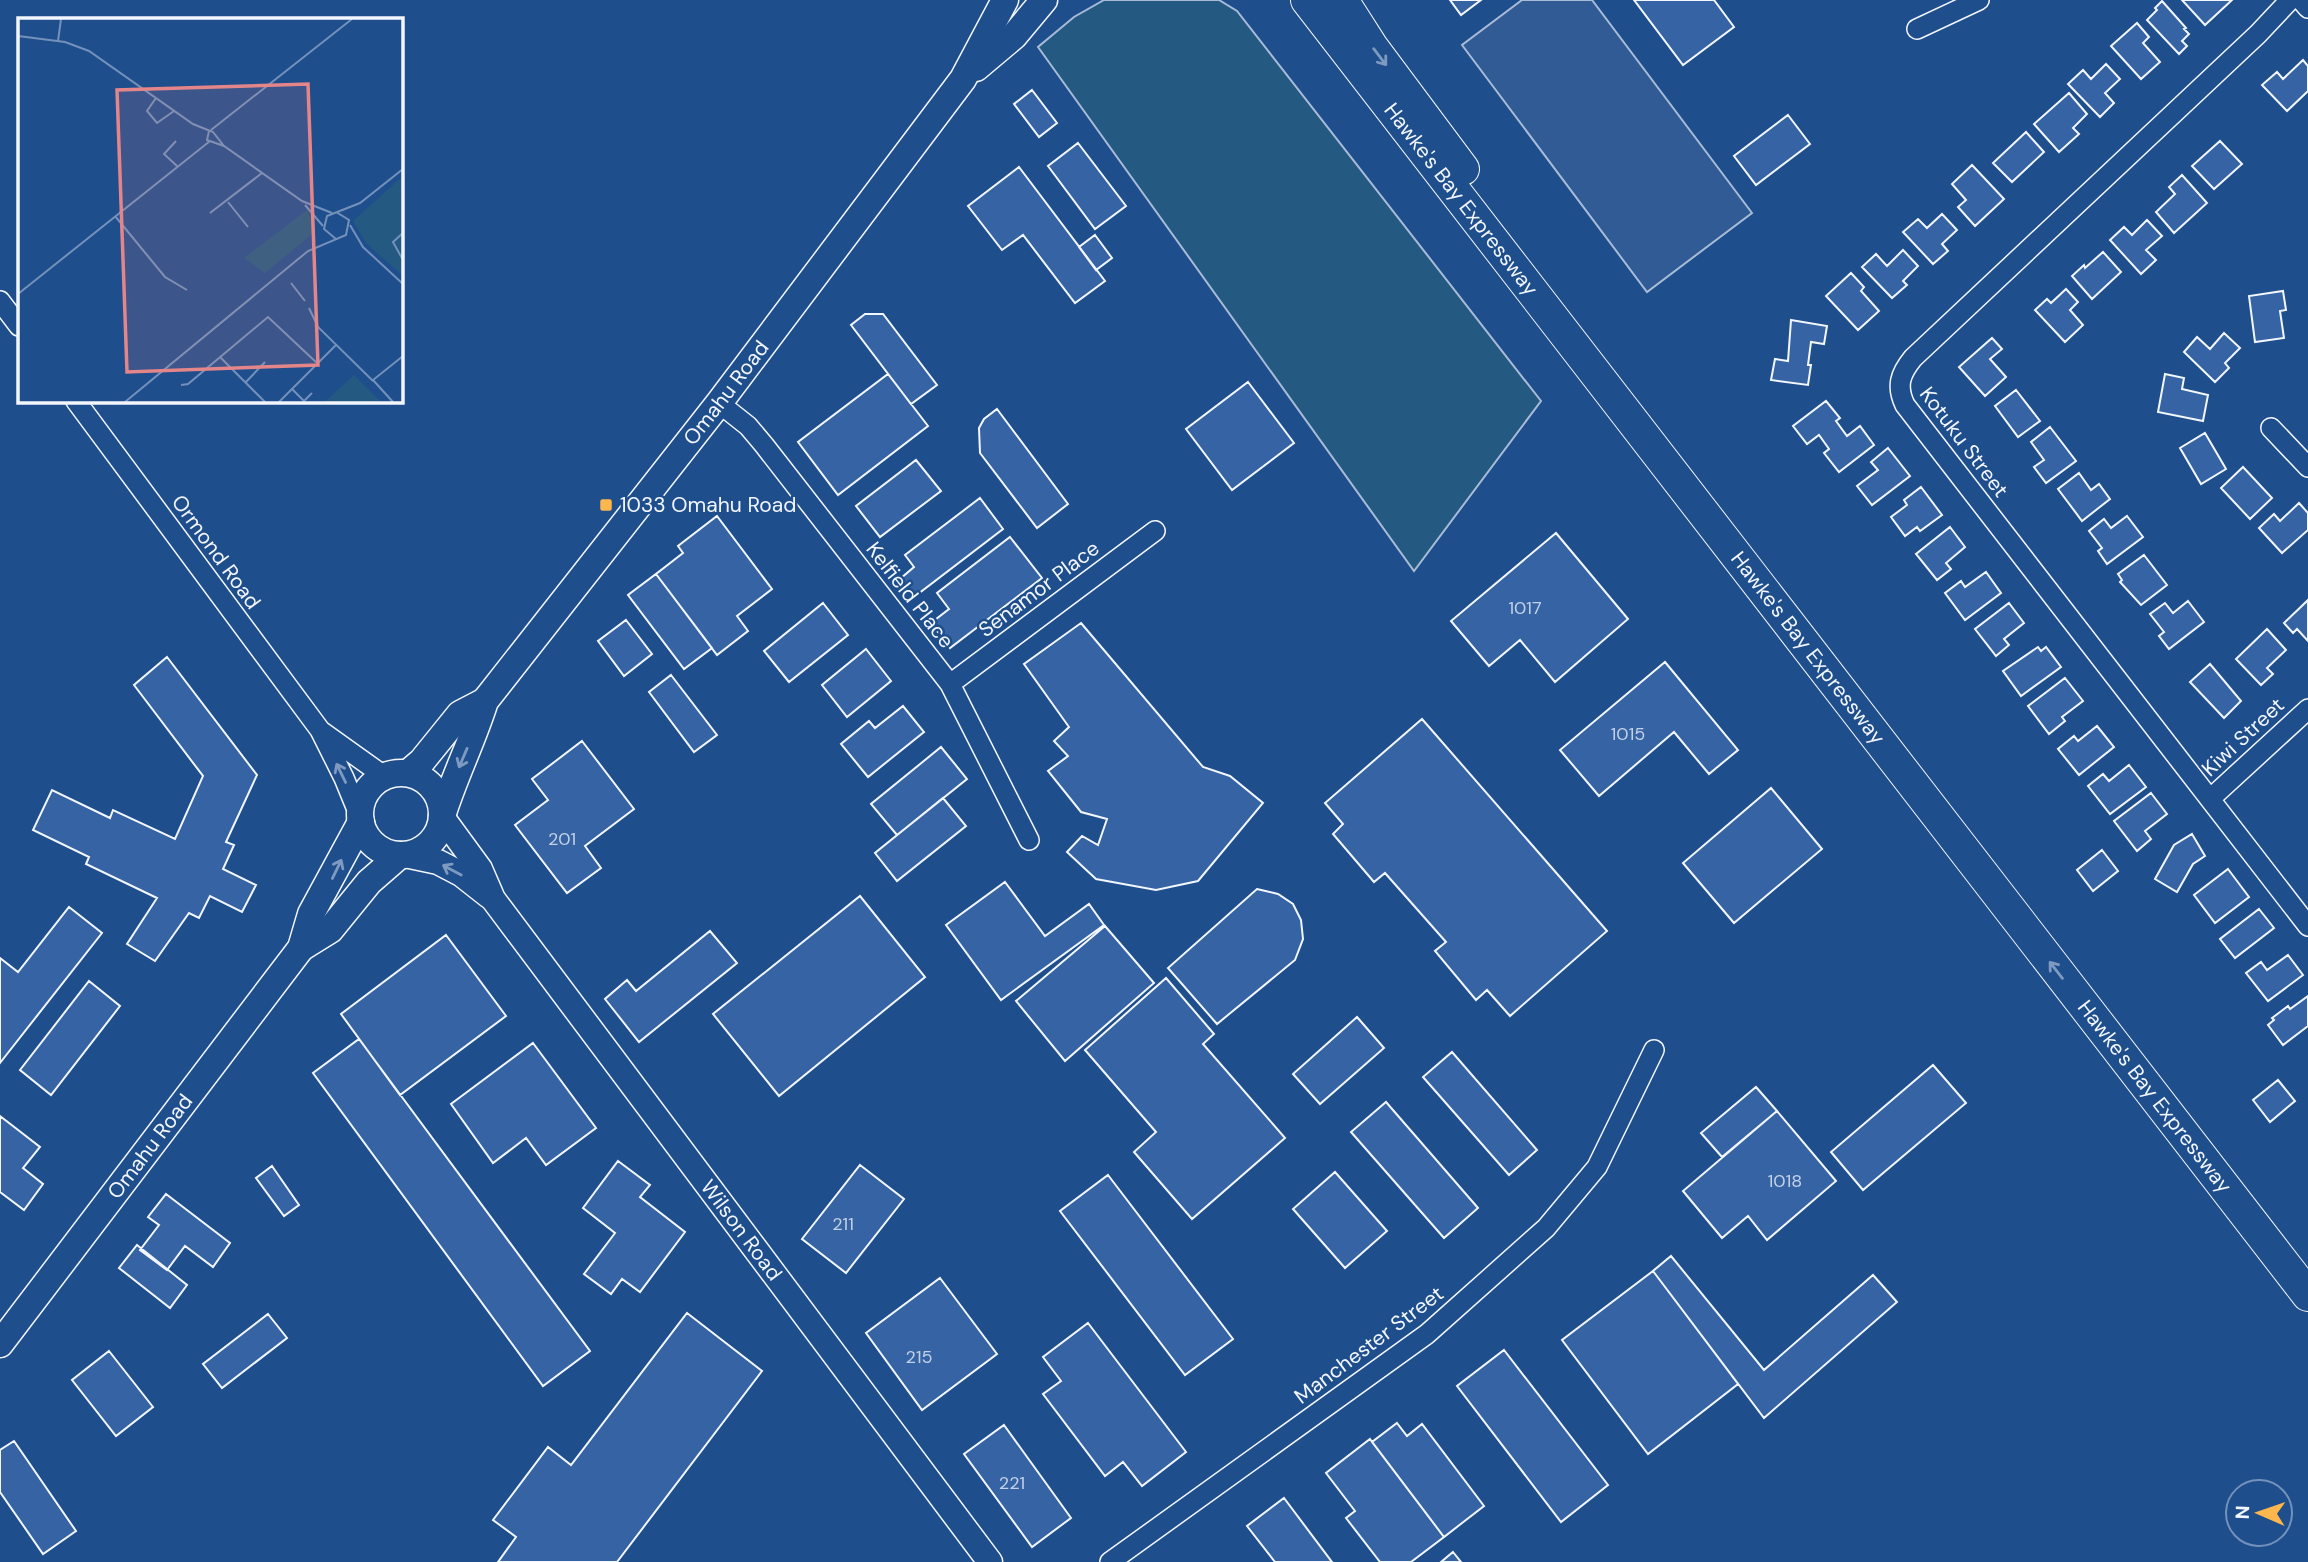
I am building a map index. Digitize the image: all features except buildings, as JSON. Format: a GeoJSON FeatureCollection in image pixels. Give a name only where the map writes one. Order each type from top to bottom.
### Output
{"type":"FeatureCollection","features":[{"type":"Feature","properties":{"kind":"highway","name":"Hawke's Bay Expressway"},"geometry":{"type":"LineString","coordinates":[[1307,0],[2308,1295]]}},
{"type":"Feature","properties":{"kind":"highway","name":"Hawke's Bay Expressway"},"geometry":{"type":"LineString","coordinates":[[1342,0],[1372,47],[1654,422],[2122,1019],[2308,1262]]}},
{"type":"Feature","properties":{"kind":"main road","name":"Omahu Road"},"geometry":{"type":"LineString","coordinates":[[442,817],[485,701],[719,403],[963,79],[1005,0]]}},
{"type":"Feature","properties":{"kind":"main road","name":"Omahu Road"},"geometry":{"type":"LineString","coordinates":[[963,79],[1014,36],[1044,0]]}},
{"type":"Feature","properties":{"kind":"main road","name":"Omahu Road"},"geometry":{"type":"LineString","coordinates":[[396,774],[422,761],[460,714],[485,701]]}},
{"type":"Feature","properties":{"kind":"main road"},"geometry":{"type":"LineString","coordinates":[[396,774],[420,776],[437,793],[442,817],[434,839],[426,847],[402,855],[386,853],[374,846],[365,835],[360,820],[360,804],[365,792],[373,782],[396,774]]}},
{"type":"Feature","properties":{"kind":"main road","name":"Omahu Road"},"geometry":{"type":"LineString","coordinates":[[0,1344],[301,948],[311,914],[334,876],[360,820]]}},
{"type":"Feature","properties":{"kind":"main road","name":"Omahu Road"},"geometry":{"type":"LineString","coordinates":[[301,948],[330,930],[369,882],[402,855]]}},
{"type":"Feature","properties":{"kind":"street"},"geometry":{"type":"LineString","coordinates":[[1917,29],[1979,0]]}},
{"type":"Feature","properties":{"kind":"street","name":"Kotuku Street"},"geometry":{"type":"LineString","coordinates":[[2290,0],[2258,34],[1913,358],[1899,382],[1900,395],[1905,405],[2308,926]]}},
{"type":"Feature","properties":{"kind":"street"},"geometry":{"type":"LineString","coordinates":[[2301,0],[2308,8]]}},
{"type":"Feature","properties":{"kind":"street"},"geometry":{"type":"LineString","coordinates":[[0,301],[18,325]]}},
{"type":"Feature","properties":{"kind":"street","name":"Ormond Road"},"geometry":{"type":"LineString","coordinates":[[77,402],[320,730],[344,778],[360,820]]}},
{"type":"Feature","properties":{"kind":"street","name":"Kelfield Place"},"geometry":{"type":"LineString","coordinates":[[719,403],[748,426],[764,444],[950,684],[1029,840]]}},
{"type":"Feature","properties":{"kind":"street"},"geometry":{"type":"LineString","coordinates":[[2271,428],[2308,467]]}},
{"type":"Feature","properties":{"kind":"street","name":"Senamor Place"},"geometry":{"type":"LineString","coordinates":[[950,684],[1155,531]]}},
{"type":"Feature","properties":{"kind":"street","name":"Kiwi Street"},"geometry":{"type":"LineString","coordinates":[[2210,799],[2308,709]]}},
{"type":"Feature","properties":{"kind":"street","name":"Ormond Road"},"geometry":{"type":"LineString","coordinates":[[320,730],[396,774]]}},
{"type":"Feature","properties":{"kind":"street","name":"Wilson Road"},"geometry":{"type":"LineString","coordinates":[[442,817],[480,869],[493,899],[990,1562]]}},
{"type":"Feature","properties":{"kind":"street","name":"Wilson Road"},"geometry":{"type":"LineString","coordinates":[[402,855],[438,862],[461,874],[493,899]]}},
{"type":"Feature","properties":{"kind":"street","name":"Manchester Street"},"geometry":{"type":"LineString","coordinates":[[1110,1562],[1427,1334],[1546,1227],[1597,1167],[1654,1050]]}},
{"type":"Feature","properties":{"kind":"shaded area"},"geometry":{"type":"Polygon","coordinates":[[[1104,0],[1219,0],[1237,11],[1541,401],[1414,571],[1038,47],[1074,17],[1104,0]]]}},
{"type":"Feature","properties":{"kind":"shaded area"},"geometry":{"type":"Polygon","coordinates":[[[1522,0],[1592,0],[1752,213],[1647,292],[1462,45],[1522,0]]]}},
{"type":"Feature","properties":{"kind":"place","name":"1033 Omahu Road"},"geometry":{"type":"Point","coordinates":[606,505]}}]}
